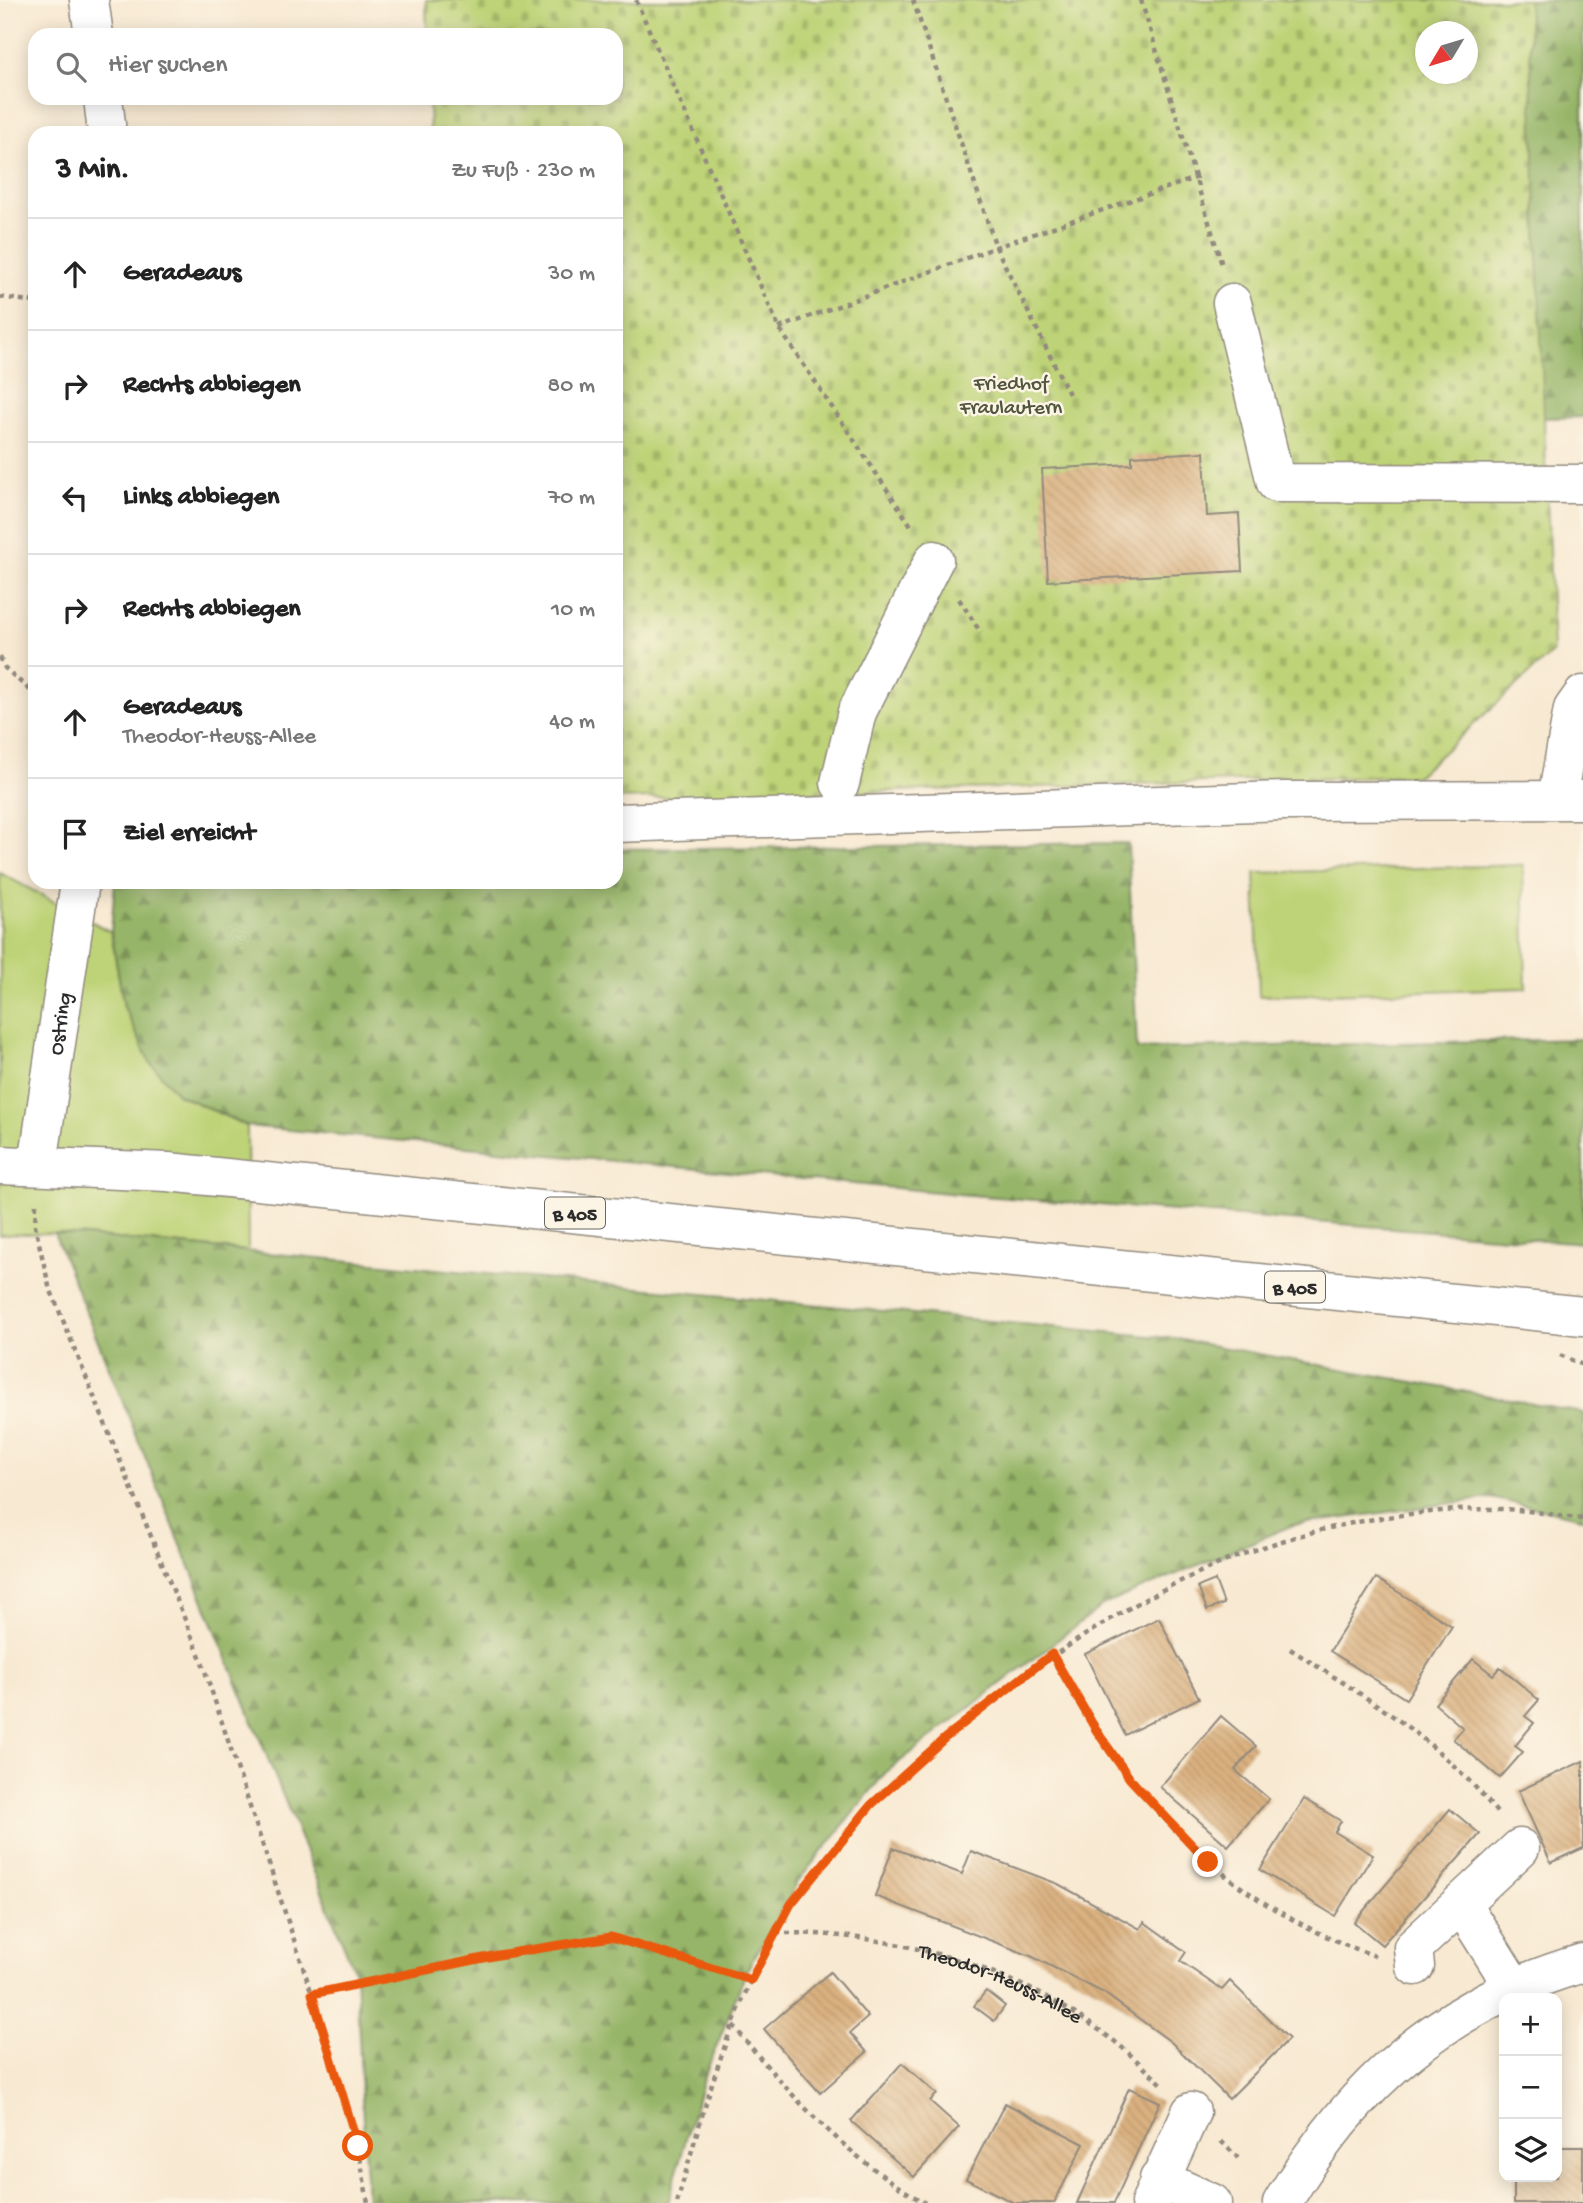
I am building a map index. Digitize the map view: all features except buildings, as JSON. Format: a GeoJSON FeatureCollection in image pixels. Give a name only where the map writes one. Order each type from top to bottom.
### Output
{"type":"FeatureCollection","features":[{"type":"Feature","properties":{"kind":"main road"},"geometry":{"type":"LineString","coordinates":[[89,0],[93,28]]}},
{"type":"Feature","properties":{"kind":"main road"},"geometry":{"type":"LineString","coordinates":[[104,105],[106,126]]}},
{"type":"Feature","properties":{"kind":"main road"},"geometry":{"type":"LineString","coordinates":[[1232,303],[1276,483],[1583,484]]}},
{"type":"Feature","properties":{"kind":"main road"},"geometry":{"type":"LineString","coordinates":[[840,783],[857,712],[934,560]]}},
{"type":"Feature","properties":{"kind":"main road"},"geometry":{"type":"LineString","coordinates":[[623,823],[1284,801],[1570,800],[1573,709],[1583,695]]}},
{"type":"Feature","properties":{"kind":"main road","name":"Ostring"},"geometry":{"type":"LineString","coordinates":[[38,1164],[79,889]]}},
{"type":"Feature","properties":{"kind":"main road","name":"B 405"},"geometry":{"type":"LineString","coordinates":[[0,1165],[38,1164],[168,1172],[1583,1316]]}},
{"type":"Feature","properties":{"kind":"main road"},"geometry":{"type":"LineString","coordinates":[[1415,1966],[1413,1948],[1520,1848]]}},
{"type":"Feature","properties":{"kind":"main road"},"geometry":{"type":"LineString","coordinates":[[1461,1903],[1513,1986]]}},
{"type":"Feature","properties":{"kind":"main road"},"geometry":{"type":"LineString","coordinates":[[1282,2203],[1337,2122],[1382,2076],[1426,2037],[1513,1986],[1583,1963]]}},
{"type":"Feature","properties":{"kind":"main road"},"geometry":{"type":"LineString","coordinates":[[1191,2112],[1155,2191],[1212,2203]]}},
{"type":"Feature","properties":{"kind":"path"},"geometry":{"type":"LineString","coordinates":[[636,0],[779,328],[981,633]]}},
{"type":"Feature","properties":{"kind":"path"},"geometry":{"type":"LineString","coordinates":[[913,0],[996,247],[1069,394]]}},
{"type":"Feature","properties":{"kind":"path"},"geometry":{"type":"LineString","coordinates":[[1141,0],[1198,177],[1232,303]]}},
{"type":"Feature","properties":{"kind":"path"},"geometry":{"type":"LineString","coordinates":[[779,328],[996,247],[1198,177]]}},
{"type":"Feature","properties":{"kind":"path"},"geometry":{"type":"LineString","coordinates":[[0,297],[28,301]]}},
{"type":"Feature","properties":{"kind":"path"},"geometry":{"type":"LineString","coordinates":[[0,657],[5,668],[28,689]]}},
{"type":"Feature","properties":{"kind":"path"},"geometry":{"type":"LineString","coordinates":[[38,1164],[35,1226],[49,1286],[201,1659],[312,1994],[358,2146],[368,2203]]}},
{"type":"Feature","properties":{"kind":"path"},"geometry":{"type":"LineString","coordinates":[[677,2203],[711,2083],[732,2024],[751,1980],[791,1904],[871,1805],[945,1738],[1052,1654],[1159,1590],[1253,1548],[1377,1518],[1497,1509],[1583,1518]]}},
{"type":"Feature","properties":{"kind":"path"},"geometry":{"type":"LineString","coordinates":[[1290,1649],[1434,1745],[1474,1783],[1520,1848]]}},
{"type":"Feature","properties":{"kind":"path"},"geometry":{"type":"LineString","coordinates":[[1052,1654],[1130,1779],[1208,1862],[1262,1903],[1327,1939],[1383,1959],[1415,1966]]}},
{"type":"Feature","properties":{"kind":"path","name":"Theodor-Heuss-Allee"},"geometry":{"type":"LineString","coordinates":[[776,1933],[805,1933],[925,1949],[987,1970],[1063,2006],[1107,2035],[1238,2158]]}},
{"type":"Feature","properties":{"kind":"path"},"geometry":{"type":"LineString","coordinates":[[312,1994],[498,1955],[611,1937],[751,1980]]}},
{"type":"Feature","properties":{"kind":"path"},"geometry":{"type":"LineString","coordinates":[[732,2024],[796,2100],[835,2139],[888,2181],[925,2203]]}},
{"type":"Feature","properties":{"kind":"green space","name":"Friedhof Fraulautern"},"geometry":{"type":"Polygon","coordinates":[[[426,0],[1528,0],[1553,652],[1417,776],[623,799],[623,126],[430,126],[429,105],[623,105],[623,28],[427,28],[426,0]]]}},
{"type":"Feature","properties":{"kind":"green space"},"geometry":{"type":"Polygon","coordinates":[[[1528,0],[1583,0],[1583,417],[1543,418],[1528,0]]]}},
{"type":"Feature","properties":{"kind":"green space"},"geometry":{"type":"Polygon","coordinates":[[[1128,843],[1137,1049],[1583,1039],[1583,1243],[958,1194],[247,1126],[177,1094],[149,1061],[124,1007],[111,932],[114,889],[623,889],[623,849],[1128,843]]]}},
{"type":"Feature","properties":{"kind":"green space"},"geometry":{"type":"Polygon","coordinates":[[[1523,865],[1526,988],[1259,996],[1255,873],[1523,865]]]}},
{"type":"Feature","properties":{"kind":"green space"},"geometry":{"type":"Polygon","coordinates":[[[0,873],[111,932],[124,1007],[177,1094],[247,1126],[248,1251],[54,1233],[0,1235],[0,873]]]}},
{"type":"Feature","properties":{"kind":"green space"},"geometry":{"type":"Polygon","coordinates":[[[54,1233],[1171,1338],[1583,1413],[1583,1518],[1490,1498],[1293,1525],[1103,1605],[885,1773],[799,1880],[747,1970],[701,2085],[668,2203],[367,2203],[356,1975],[54,1233]]]}},
{"type":"Feature","properties":{"kind":"route"},"geometry":{"type":"LineString","coordinates":[[358,2146],[312,1994],[498,1955],[611,1937],[751,1980],[791,1904],[871,1805],[945,1738],[1052,1654],[1096,1730],[1130,1779],[1171,1826],[1208,1862]]}}]}
